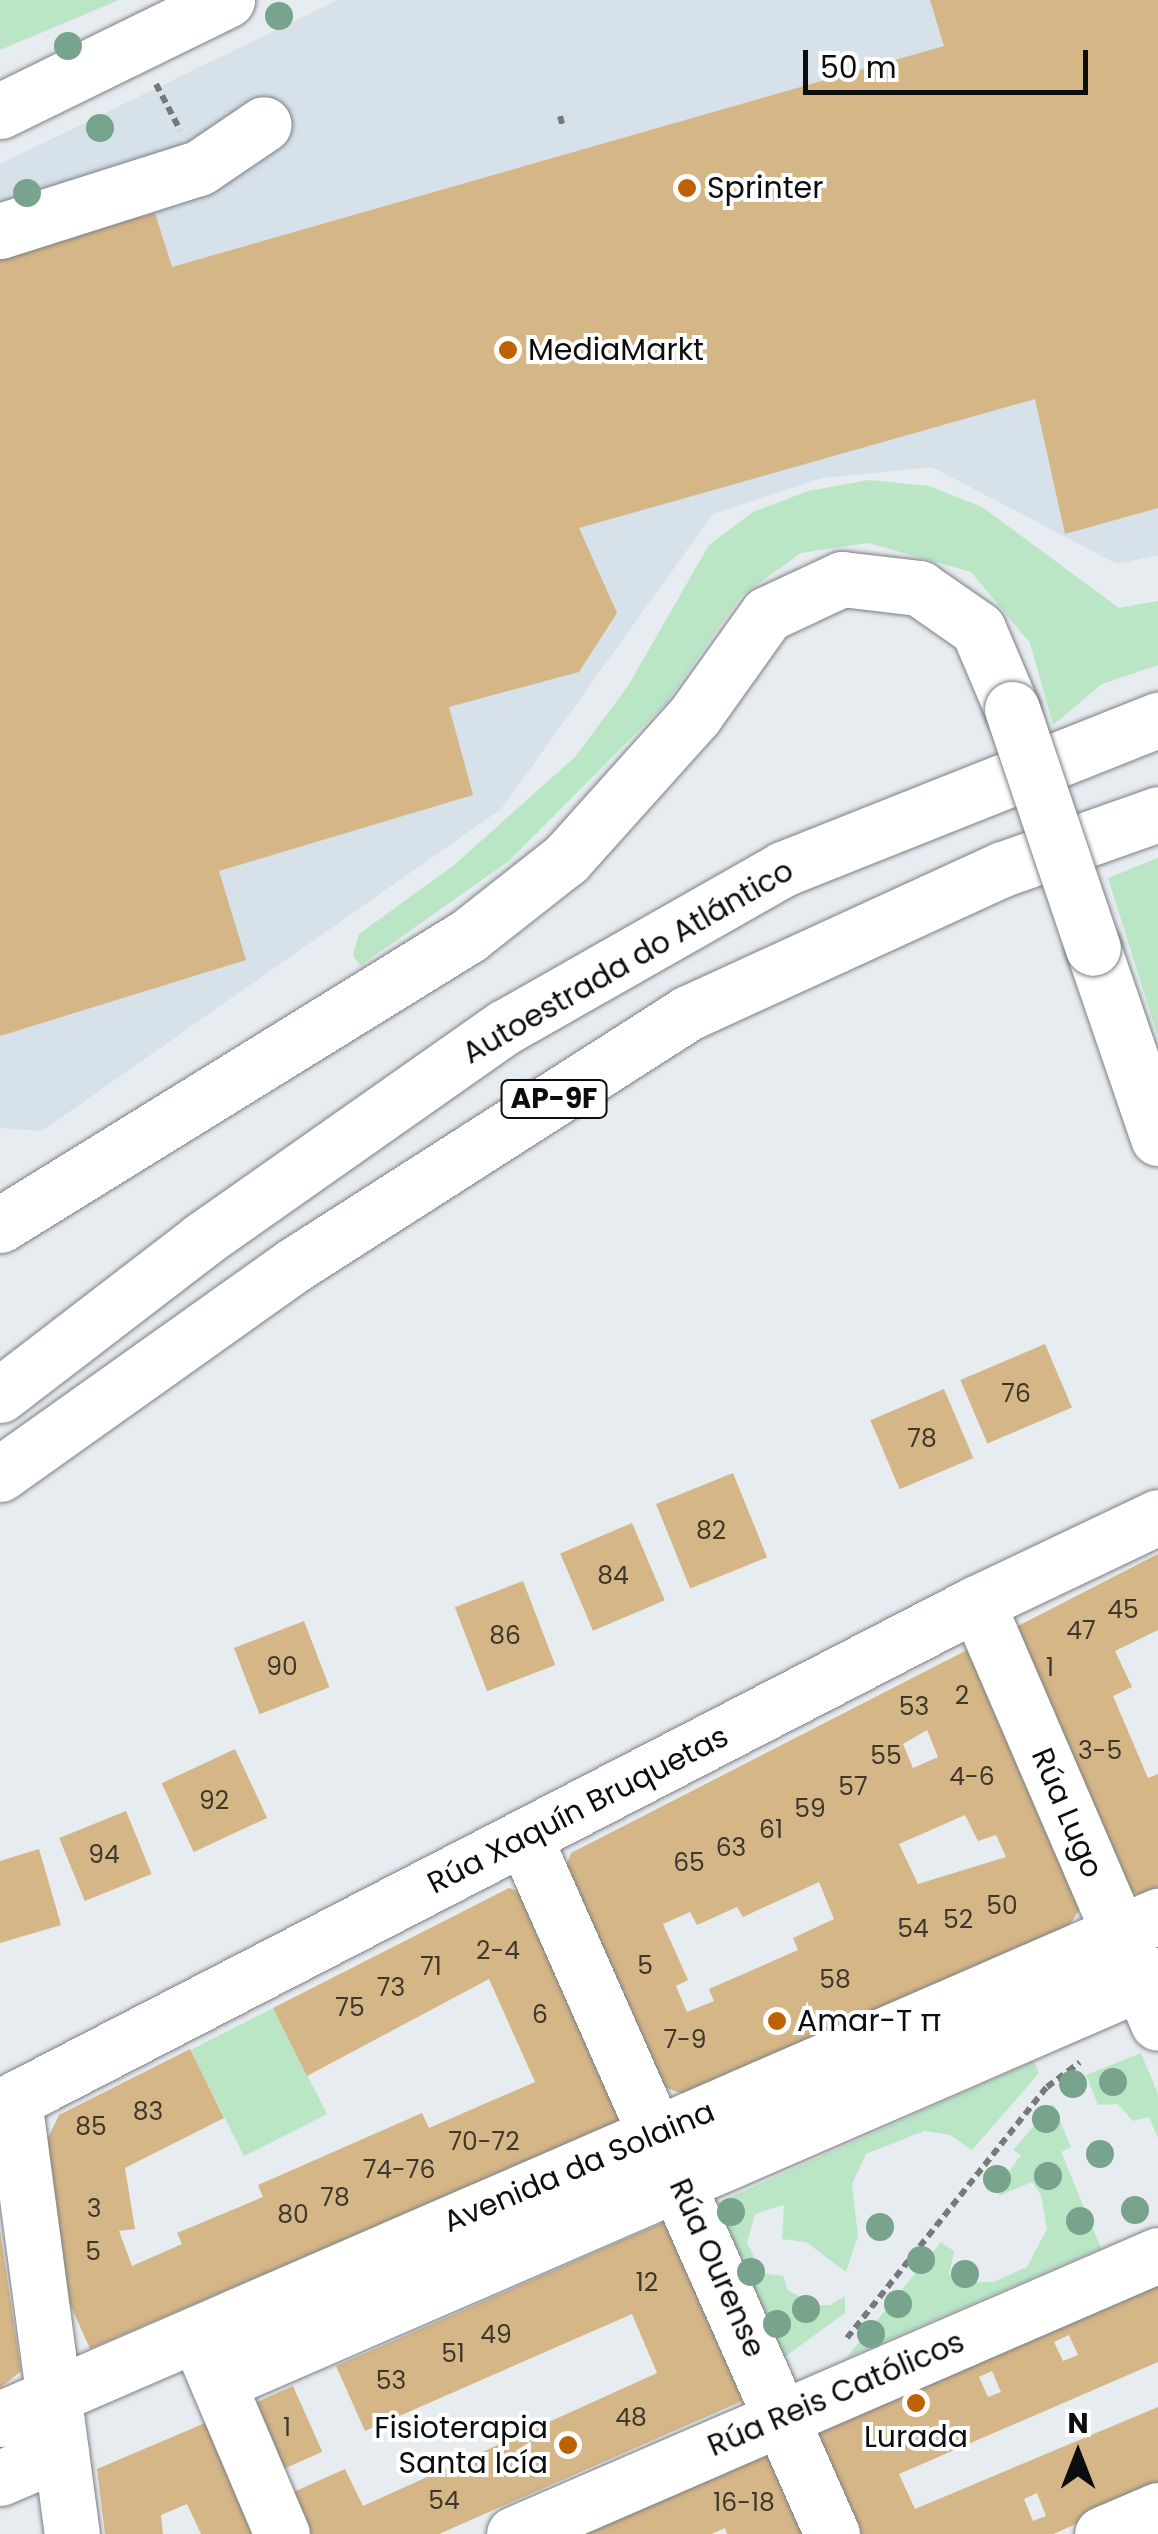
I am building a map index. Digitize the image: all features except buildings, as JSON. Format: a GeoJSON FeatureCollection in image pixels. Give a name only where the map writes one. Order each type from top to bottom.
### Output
{"type":"FeatureCollection","features":[{"type":"Feature","properties":{"kind":"main road"},"geometry":{"type":"LineString","coordinates":[[0,111],[137,47],[198,8]]}},
{"type":"Feature","properties":{"kind":"main road"},"geometry":{"type":"LineString","coordinates":[[0,232],[199,168],[264,124]]}},
{"type":"Feature","properties":{"kind":"main road"},"geometry":{"type":"LineString","coordinates":[[0,1225],[468,936],[552,870],[695,715],[767,614],[842,579],[919,588],[978,628],[1012,709],[1158,1138]]}},
{"type":"Feature","properties":{"kind":"main road","name":"Autoestrada do Atlántico"},"geometry":{"type":"LineString","coordinates":[[0,1396],[203,1239],[505,1026],[783,869],[1158,720]]}},
{"type":"Feature","properties":{"kind":"main road","name":"AP-9F"},"geometry":{"type":"LineString","coordinates":[[0,1474],[294,1265],[688,1013],[1003,869],[1158,814]]}},
{"type":"Feature","properties":{"kind":"main road","name":"Rúa Xaquín Bruquetas"},"geometry":{"type":"LineString","coordinates":[[7,2104],[977,1603],[1158,1517]]}},
{"type":"Feature","properties":{"kind":"main road","name":"Rúa Lugo"},"geometry":{"type":"LineString","coordinates":[[977,1603],[1139,1924],[1152,1993]]}},
{"type":"Feature","properties":{"kind":"main road","name":"Rúa Ourense"},"geometry":{"type":"LineString","coordinates":[[524,1839],[784,2417],[832,2534]]}},
{"type":"Feature","properties":{"kind":"main road","name":"Avenida da Solaina"},"geometry":{"type":"LineString","coordinates":[[0,2419],[1139,1924]]}},
{"type":"Feature","properties":{"kind":"main road","name":"Avenida da Solaina"},"geometry":{"type":"LineString","coordinates":[[218,2383],[678,2183],[1152,1993]]}},
{"type":"Feature","properties":{"kind":"main road"},"geometry":{"type":"LineString","coordinates":[[7,2104],[72,2534]]}},
{"type":"Feature","properties":{"kind":"main road","name":"Rúa Reis Católicos"},"geometry":{"type":"LineString","coordinates":[[514,2534],[1158,2255]]}},
{"type":"Feature","properties":{"kind":"main road"},"geometry":{"type":"LineString","coordinates":[[197,2334],[282,2534]]}},
{"type":"Feature","properties":{"kind":"main road"},"geometry":{"type":"LineString","coordinates":[[0,2478],[61,2452]]}},
{"type":"Feature","properties":{"kind":"main road"},"geometry":{"type":"LineString","coordinates":[[1102,2534],[1158,2510]]}},
{"type":"Feature","properties":{"kind":"path"},"geometry":{"type":"LineString","coordinates":[[137,47],[199,168]]}},
{"type":"Feature","properties":{"kind":"path"},"geometry":{"type":"LineString","coordinates":[[560,116],[563,127]]}},
{"type":"Feature","properties":{"kind":"path"},"geometry":{"type":"LineString","coordinates":[[833,2396],[822,2369],[1047,2087],[1088,2056]]}},
{"type":"Feature","properties":{"kind":"shaded area"},"geometry":{"type":"Polygon","coordinates":[[[338,0],[1158,0],[1158,555],[1117,564],[932,467],[822,478],[713,514],[501,809],[42,1131],[0,1128],[0,164],[338,0]]]}},
{"type":"Feature","properties":{"kind":"green space"},"geometry":{"type":"Polygon","coordinates":[[[0,0],[119,0],[0,50],[0,0]]]}},
{"type":"Feature","properties":{"kind":"green space"},"geometry":{"type":"Polygon","coordinates":[[[869,480],[929,486],[982,507],[1119,608],[1158,601],[1158,665],[1102,684],[1053,725],[1030,643],[971,572],[868,543],[801,553],[741,596],[666,703],[509,861],[360,966],[353,955],[359,934],[453,866],[575,757],[628,686],[709,545],[753,512],[808,491],[869,480]]]}},
{"type":"Feature","properties":{"kind":"green space"},"geometry":{"type":"Polygon","coordinates":[[[1158,858],[1158,1037],[1108,878],[1158,858]]]}},
{"type":"Feature","properties":{"kind":"green space"},"geometry":{"type":"Polygon","coordinates":[[[273,2008],[327,2114],[244,2156],[190,2050],[273,2008]]]}},
{"type":"Feature","properties":{"kind":"green space"},"geometry":{"type":"Polygon","coordinates":[[[1141,2053],[1158,2094],[1158,2138],[1149,2117],[1133,2121],[1118,2104],[1098,2105],[1086,2075],[1141,2053]]]}},
{"type":"Feature","properties":{"kind":"green space"},"geometry":{"type":"Polygon","coordinates":[[[1034,2061],[1039,2073],[972,2150],[950,2135],[924,2131],[866,2154],[852,2184],[858,2236],[846,2272],[806,2242],[782,2239],[784,2205],[755,2214],[747,2243],[762,2273],[783,2276],[788,2290],[814,2305],[830,2305],[845,2296],[845,2313],[779,2361],[717,2203],[1034,2061]]]}},
{"type":"Feature","properties":{"kind":"green space"},"geometry":{"type":"Polygon","coordinates":[[[1053,2104],[1071,2147],[1061,2152],[1101,2248],[846,2358],[941,2242],[954,2251],[949,2275],[964,2282],[994,2282],[1027,2267],[1047,2229],[1041,2195],[1032,2182],[1000,2195],[988,2187],[993,2180],[1001,2183],[1021,2155],[1013,2150],[1053,2104]]]}},
{"type":"Feature","properties":{"kind":"place","name":"Sprinter"},"geometry":{"type":"Point","coordinates":[687,188]}},
{"type":"Feature","properties":{"kind":"place","name":"MediaMarkt"},"geometry":{"type":"Point","coordinates":[508,350]}},
{"type":"Feature","properties":{"kind":"place","name":"Amar-T π"},"geometry":{"type":"Point","coordinates":[777,2021]}},
{"type":"Feature","properties":{"kind":"place","name":"Lurada"},"geometry":{"type":"Point","coordinates":[916,2403]}},
{"type":"Feature","properties":{"kind":"place","name":"Fisioterapia Santa Icía"},"geometry":{"type":"Point","coordinates":[568,2445]}}]}
